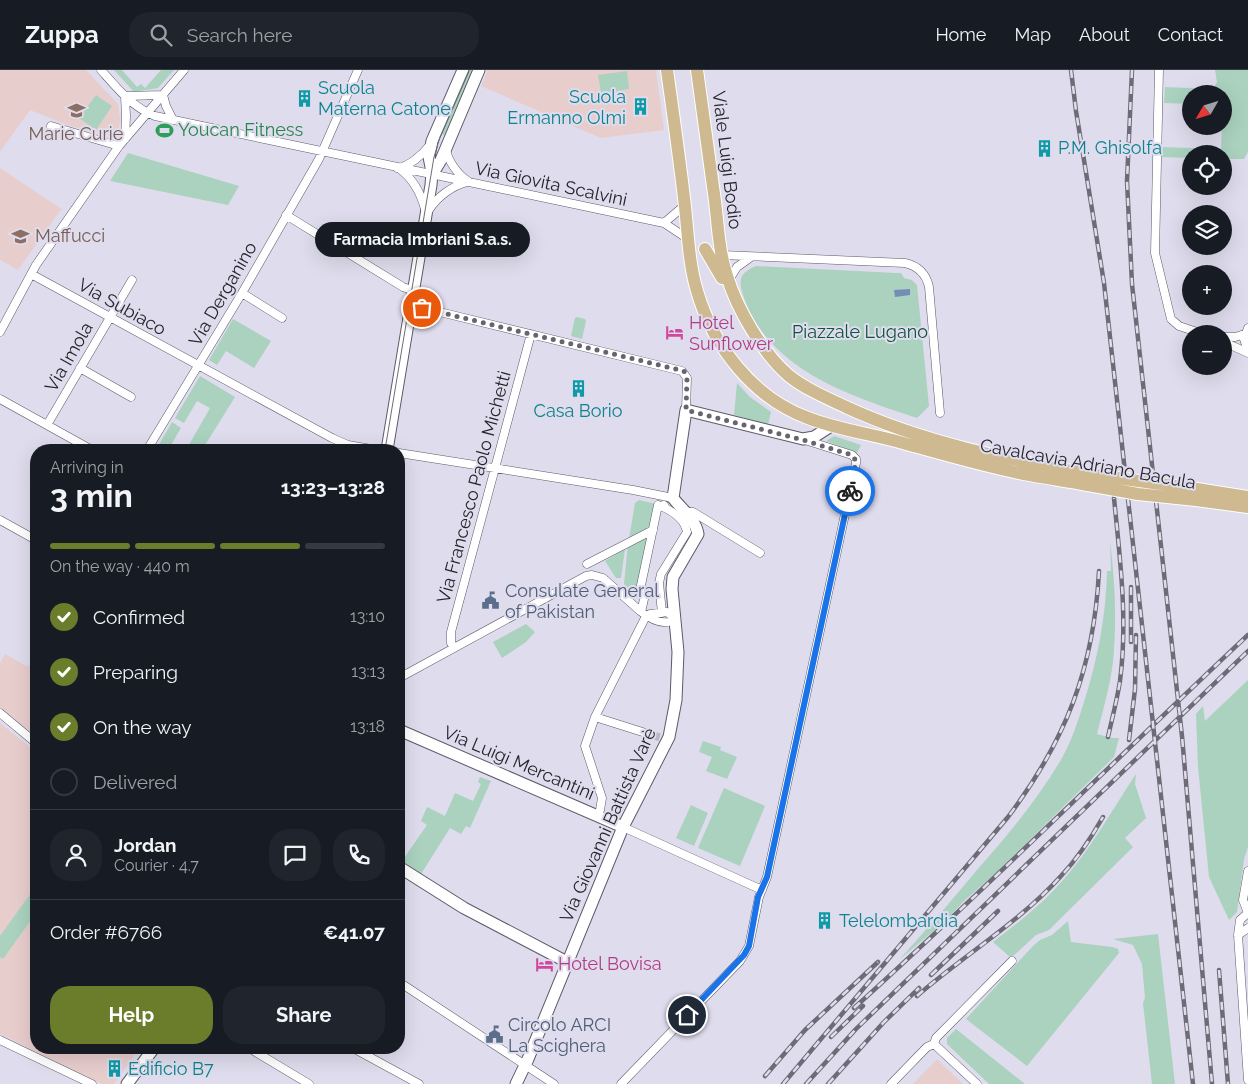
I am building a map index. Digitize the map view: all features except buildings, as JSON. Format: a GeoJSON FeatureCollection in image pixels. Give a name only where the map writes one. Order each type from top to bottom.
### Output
{"type":"FeatureCollection","features":[{"type":"Feature","properties":{"kind":"main road"},"geometry":{"type":"LineString","coordinates":[[667,70],[693,274],[701,303],[716,335],[732,361],[751,382],[774,400],[802,416],[831,426],[896,435]]}},
{"type":"Feature","properties":{"kind":"main road","name":"Viale Luigi Bodio"},"geometry":{"type":"LineString","coordinates":[[698,70],[722,255]]}},
{"type":"Feature","properties":{"kind":"main road"},"geometry":{"type":"LineString","coordinates":[[688,239],[705,250],[722,255],[728,282],[736,302]]}},
{"type":"Feature","properties":{"kind":"main road"},"geometry":{"type":"LineString","coordinates":[[705,250],[754,333],[788,374],[814,392],[896,435]]}},
{"type":"Feature","properties":{"kind":"main road","name":"Cavalcavia Adriano Bacula"},"geometry":{"type":"LineString","coordinates":[[896,435],[972,451],[1088,480],[1196,495],[1248,507]]}},
{"type":"Feature","properties":{"kind":"main road","name":"Cavalcavia Adriano Bacula"},"geometry":{"type":"LineString","coordinates":[[1196,495],[1248,496]]}},
{"type":"Feature","properties":{"kind":"street"},"geometry":{"type":"LineString","coordinates":[[101,70],[125,96],[148,114]]}},
{"type":"Feature","properties":{"kind":"street"},"geometry":{"type":"LineString","coordinates":[[0,332],[31,274],[119,146],[184,70]]}},
{"type":"Feature","properties":{"kind":"street","name":"Via Derganino"},"geometry":{"type":"LineString","coordinates":[[151,444],[242,293],[323,151],[358,70]]}},
{"type":"Feature","properties":{"kind":"street"},"geometry":{"type":"LineString","coordinates":[[395,167],[403,167],[428,148],[463,70]]}},
{"type":"Feature","properties":{"kind":"street"},"geometry":{"type":"LineString","coordinates":[[432,175],[447,146],[479,70]]}},
{"type":"Feature","properties":{"kind":"street"},"geometry":{"type":"LineString","coordinates":[[1159,70],[1154,246],[1156,262],[1171,319],[1182,327]]}},
{"type":"Feature","properties":{"kind":"street"},"geometry":{"type":"LineString","coordinates":[[125,96],[163,95]]}},
{"type":"Feature","properties":{"kind":"street"},"geometry":{"type":"LineString","coordinates":[[163,95],[172,120]]}},
{"type":"Feature","properties":{"kind":"street"},"geometry":{"type":"LineString","coordinates":[[125,96],[125,139]]}},
{"type":"Feature","properties":{"kind":"street","name":"Via Giovita Scalvini"},"geometry":{"type":"LineString","coordinates":[[148,114],[664,223],[688,239]]}},
{"type":"Feature","properties":{"kind":"street"},"geometry":{"type":"LineString","coordinates":[[51,126],[119,146]]}},
{"type":"Feature","properties":{"kind":"street"},"geometry":{"type":"LineString","coordinates":[[388,444],[426,219],[432,175],[429,157],[433,138]]}},
{"type":"Feature","properties":{"kind":"street"},"geometry":{"type":"LineString","coordinates":[[447,146],[447,154],[453,164],[463,178],[470,182]]}},
{"type":"Feature","properties":{"kind":"street"},"geometry":{"type":"LineString","coordinates":[[395,167],[405,174],[417,188],[424,205],[426,219]]}},
{"type":"Feature","properties":{"kind":"street"},"geometry":{"type":"LineString","coordinates":[[426,219],[430,208],[441,196],[459,184],[470,182]]}},
{"type":"Feature","properties":{"kind":"street"},"geometry":{"type":"LineString","coordinates":[[664,223],[685,205]]}},
{"type":"Feature","properties":{"kind":"street"},"geometry":{"type":"LineString","coordinates":[[286,214],[403,287],[414,291]]}},
{"type":"Feature","properties":{"kind":"street"},"geometry":{"type":"LineString","coordinates":[[722,255],[905,263],[920,269],[926,277],[928,287],[940,413]]}},
{"type":"Feature","properties":{"kind":"street"},"geometry":{"type":"LineString","coordinates":[[728,282],[734,269],[751,256]]}},
{"type":"Feature","properties":{"kind":"street","name":"Via Subiaco"},"geometry":{"type":"LineString","coordinates":[[31,274],[346,444]]}},
{"type":"Feature","properties":{"kind":"street","name":"Via Imola"},"geometry":{"type":"LineString","coordinates":[[47,424],[132,280]]}},
{"type":"Feature","properties":{"kind":"street"},"geometry":{"type":"LineString","coordinates":[[242,293],[282,318]]}},
{"type":"Feature","properties":{"kind":"street"},"geometry":{"type":"LineString","coordinates":[[411,305],[682,371],[687,378],[686,410],[673,498]]}},
{"type":"Feature","properties":{"kind":"street"},"geometry":{"type":"LineString","coordinates":[[1232,337],[1247,331]]}},
{"type":"Feature","properties":{"kind":"street"},"geometry":{"type":"LineString","coordinates":[[1247,331],[1245,344],[1248,352]]}},
{"type":"Feature","properties":{"kind":"street","name":"Via Francesco Paolo Michetti"},"geometry":{"type":"LineString","coordinates":[[454,648],[451,632],[531,334]]}},
{"type":"Feature","properties":{"kind":"street"},"geometry":{"type":"LineString","coordinates":[[1232,345],[1248,352]]}},
{"type":"Feature","properties":{"kind":"street"},"geometry":{"type":"LineString","coordinates":[[80,368],[131,397]]}},
{"type":"Feature","properties":{"kind":"street"},"geometry":{"type":"LineString","coordinates":[[0,399],[82,444]]}},
{"type":"Feature","properties":{"kind":"street"},"geometry":{"type":"LineString","coordinates":[[621,1084],[740,960],[749,946],[758,897],[767,877],[856,463],[856,459],[852,455],[831,448],[686,410]]}},
{"type":"Feature","properties":{"kind":"street"},"geometry":{"type":"LineString","coordinates":[[803,440],[818,435],[831,426]]}},
{"type":"Feature","properties":{"kind":"street"},"geometry":{"type":"LineString","coordinates":[[818,435],[831,448]]}},
{"type":"Feature","properties":{"kind":"street"},"geometry":{"type":"LineString","coordinates":[[405,454],[634,490],[673,498],[697,527],[698,534]]}},
{"type":"Feature","properties":{"kind":"street"},"geometry":{"type":"LineString","coordinates":[[642,608],[644,599],[640,590],[658,506],[664,506],[681,520],[687,532],[661,574],[659,583],[662,613]]}},
{"type":"Feature","properties":{"kind":"street"},"geometry":{"type":"LineString","coordinates":[[686,512],[693,512],[760,553]]}},
{"type":"Feature","properties":{"kind":"street"},"geometry":{"type":"LineString","coordinates":[[0,520],[30,537]]}},
{"type":"Feature","properties":{"kind":"street"},"geometry":{"type":"LineString","coordinates":[[698,534],[711,523]]}},
{"type":"Feature","properties":{"kind":"street"},"geometry":{"type":"LineString","coordinates":[[587,564],[653,530]]}},
{"type":"Feature","properties":{"kind":"street","name":"Via Giovanni Battista Varè"},"geometry":{"type":"LineString","coordinates":[[516,1084],[623,827],[665,739],[676,700],[678,652],[672,589],[673,577],[698,534]]}},
{"type":"Feature","properties":{"kind":"street"},"geometry":{"type":"LineString","coordinates":[[405,675],[586,576],[603,578],[646,616],[658,621],[670,622],[676,619],[671,614],[662,613],[646,616],[595,717],[585,746],[602,798],[597,816]]}},
{"type":"Feature","properties":{"kind":"street"},"geometry":{"type":"LineString","coordinates":[[0,713],[30,738]]}},
{"type":"Feature","properties":{"kind":"street"},"geometry":{"type":"LineString","coordinates":[[595,717],[652,735]]}},
{"type":"Feature","properties":{"kind":"street","name":"Via Luigi Mercantini"},"geometry":{"type":"LineString","coordinates":[[405,733],[623,827],[762,890]]}},
{"type":"Feature","properties":{"kind":"street"},"geometry":{"type":"LineString","coordinates":[[405,871],[464,908],[567,962]]}},
{"type":"Feature","properties":{"kind":"street"},"geometry":{"type":"LineString","coordinates":[[1248,872],[1243,900],[1248,913],[1240,920],[1238,935],[1248,1080]]}},
{"type":"Feature","properties":{"kind":"street"},"geometry":{"type":"LineString","coordinates":[[1238,935],[1248,928]]}},
{"type":"Feature","properties":{"kind":"street"},"geometry":{"type":"LineString","coordinates":[[934,1044],[936,1038],[1012,961]]}},
{"type":"Feature","properties":{"kind":"street"},"geometry":{"type":"LineString","coordinates":[[405,986],[554,1084]]}},
{"type":"Feature","properties":{"kind":"street"},"geometry":{"type":"LineString","coordinates":[[0,1040],[92,1084]]}},
{"type":"Feature","properties":{"kind":"street"},"geometry":{"type":"LineString","coordinates":[[891,1084],[927,1046],[934,1044]]}},
{"type":"Feature","properties":{"kind":"street"},"geometry":{"type":"LineString","coordinates":[[934,1044],[977,1084]]}},
{"type":"Feature","properties":{"kind":"street"},"geometry":{"type":"LineString","coordinates":[[128,1084],[150,1054]]}},
{"type":"Feature","properties":{"kind":"street"},"geometry":{"type":"LineString","coordinates":[[259,1054],[309,1084]]}},
{"type":"Feature","properties":{"kind":"street"},"geometry":{"type":"LineString","coordinates":[[365,1054],[419,1084]]}},
{"type":"Feature","properties":{"kind":"shaded area","name":"Marie Curie"},"geometry":{"type":"Polygon","coordinates":[[[0,70],[86,70],[118,104],[119,128],[113,135],[70,126],[30,110],[0,152],[0,70]]]}},
{"type":"Feature","properties":{"kind":"shaded area"},"geometry":{"type":"Polygon","coordinates":[[[488,70],[656,70],[664,130],[601,138],[481,86],[488,70]]]}},
{"type":"Feature","properties":{"kind":"shaded area","name":"Maffucci"},"geometry":{"type":"Polygon","coordinates":[[[0,168],[63,210],[60,211],[18,270],[0,260],[0,168]]]}},
{"type":"Feature","properties":{"kind":"shaded area"},"geometry":{"type":"Polygon","coordinates":[[[5,654],[28,667],[30,663],[30,731],[0,707],[0,663],[5,654]]]}},
{"type":"Feature","properties":{"kind":"shaded area"},"geometry":{"type":"Polygon","coordinates":[[[0,723],[30,747],[30,1049],[0,1034],[0,723]]]}},
{"type":"Feature","properties":{"kind":"shaded area"},"geometry":{"type":"Polygon","coordinates":[[[41,1054],[136,1054],[114,1084],[102,1084],[41,1054]]]}},
{"type":"Feature","properties":{"kind":"shaded area"},"geometry":{"type":"Polygon","coordinates":[[[937,1059],[940,1062],[963,1084],[913,1084],[937,1059]]]}},
{"type":"Feature","properties":{"kind":"green space"},"geometry":{"type":"Polygon","coordinates":[[[114,70],[122,70],[137,87],[141,84],[145,88],[161,70],[174,70],[158,88],[134,92],[114,70]]]}},
{"type":"Feature","properties":{"kind":"green space"},"geometry":{"type":"Polygon","coordinates":[[[466,70],[476,70],[447,136],[439,133],[466,70]]]}},
{"type":"Feature","properties":{"kind":"green space"},"geometry":{"type":"Polygon","coordinates":[[[1215,70],[1248,70],[1248,152],[1244,159],[1232,159],[1232,145],[1221,145],[1222,135],[1232,135],[1232,85],[1215,85],[1217,82],[1215,70]]]}},
{"type":"Feature","properties":{"kind":"green space"},"geometry":{"type":"Polygon","coordinates":[[[627,71],[629,89],[601,93],[598,75],[627,71]]]}},
{"type":"Feature","properties":{"kind":"green space"},"geometry":{"type":"Polygon","coordinates":[[[1165,87],[1182,88],[1182,104],[1164,103],[1165,87]]]}},
{"type":"Feature","properties":{"kind":"green space"},"geometry":{"type":"Polygon","coordinates":[[[96,95],[112,106],[96,130],[79,118],[96,95]]]}},
{"type":"Feature","properties":{"kind":"green space"},"geometry":{"type":"Polygon","coordinates":[[[1162,147],[1182,148],[1182,158],[1162,157],[1162,147]]]}},
{"type":"Feature","properties":{"kind":"green space"},"geometry":{"type":"Polygon","coordinates":[[[128,153],[239,186],[228,205],[110,181],[128,153]]]}},
{"type":"Feature","properties":{"kind":"green space","name":"Piazzale Lugano"},"geometry":{"type":"Polygon","coordinates":[[[756,266],[901,273],[904,278],[912,280],[917,285],[929,406],[917,418],[839,389],[791,361],[771,343],[755,321],[743,295],[742,277],[747,271],[756,266]]]}},
{"type":"Feature","properties":{"kind":"green space"},"geometry":{"type":"Polygon","coordinates":[[[575,318],[586,321],[582,339],[571,336],[575,318]]]}},
{"type":"Feature","properties":{"kind":"green space"},"geometry":{"type":"Polygon","coordinates":[[[233,319],[271,341],[254,368],[226,351],[217,365],[209,360],[233,319]]]}},
{"type":"Feature","properties":{"kind":"green space"},"geometry":{"type":"Polygon","coordinates":[[[200,376],[235,397],[206,444],[189,444],[210,408],[197,401],[184,423],[175,418],[200,376]]]}},
{"type":"Feature","properties":{"kind":"green space"},"geometry":{"type":"Polygon","coordinates":[[[737,383],[750,397],[771,412],[768,425],[734,415],[737,383]]]}},
{"type":"Feature","properties":{"kind":"green space"},"geometry":{"type":"Polygon","coordinates":[[[172,422],[181,428],[172,444],[159,444],[172,422]]]}},
{"type":"Feature","properties":{"kind":"green space"},"geometry":{"type":"Polygon","coordinates":[[[834,436],[861,445],[857,453],[826,441],[834,436]]]}},
{"type":"Feature","properties":{"kind":"green space"},"geometry":{"type":"Polygon","coordinates":[[[639,500],[656,504],[651,528],[629,539],[635,503],[639,500]]]}},
{"type":"Feature","properties":{"kind":"green space"},"geometry":{"type":"Polygon","coordinates":[[[651,531],[636,596],[624,584],[628,543],[651,531]]]}},
{"type":"Feature","properties":{"kind":"green space"},"geometry":{"type":"Polygon","coordinates":[[[1110,541],[1115,601],[1113,662],[1097,734],[1119,738],[1114,757],[941,925],[900,959],[1011,830],[1043,788],[1066,751],[1082,709],[1097,653],[1103,621],[1107,571],[1111,571],[1110,541]]]}},
{"type":"Feature","properties":{"kind":"green space"},"geometry":{"type":"Polygon","coordinates":[[[625,549],[621,578],[616,578],[605,561],[625,549]]]}},
{"type":"Feature","properties":{"kind":"green space"},"geometry":{"type":"Polygon","coordinates":[[[526,624],[535,632],[526,642],[502,658],[493,642],[526,624]]]}},
{"type":"Feature","properties":{"kind":"green space"},"geometry":{"type":"Polygon","coordinates":[[[1248,680],[1248,847],[1244,859],[1237,912],[1229,920],[1209,877],[1198,767],[1196,714],[1203,706],[1205,721],[1248,680]]]}},
{"type":"Feature","properties":{"kind":"green space"},"geometry":{"type":"Polygon","coordinates":[[[703,741],[721,747],[720,750],[737,757],[727,779],[706,771],[712,757],[699,752],[703,741]]]}},
{"type":"Feature","properties":{"kind":"green space"},"geometry":{"type":"Polygon","coordinates":[[[1136,774],[1135,784],[1146,818],[1125,838],[1133,847],[1049,930],[1036,935],[1011,958],[993,942],[1040,904],[1066,877],[1088,849],[1136,774]]]}},
{"type":"Feature","properties":{"kind":"green space"},"geometry":{"type":"Polygon","coordinates":[[[480,777],[491,781],[470,828],[466,826],[461,834],[450,828],[421,874],[405,863],[405,857],[427,825],[421,821],[427,807],[445,816],[455,793],[473,801],[481,784],[478,782],[480,777]]]}},
{"type":"Feature","properties":{"kind":"green space"},"geometry":{"type":"Polygon","coordinates":[[[724,788],[765,806],[740,866],[698,848],[724,788]]]}},
{"type":"Feature","properties":{"kind":"green space"},"geometry":{"type":"Polygon","coordinates":[[[691,805],[708,813],[694,846],[676,838],[691,805]]]}},
{"type":"Feature","properties":{"kind":"green space"},"geometry":{"type":"Polygon","coordinates":[[[30,894],[30,921],[3,959],[0,957],[0,936],[30,894]]]}},
{"type":"Feature","properties":{"kind":"green space"},"geometry":{"type":"Polygon","coordinates":[[[1068,921],[1071,942],[1112,947],[1118,949],[1119,953],[1027,1066],[966,1019],[1033,946],[1040,940],[1052,935],[1068,921]]]}},
{"type":"Feature","properties":{"kind":"green space"},"geometry":{"type":"Polygon","coordinates":[[[1158,934],[1175,1084],[1152,1084],[1143,1003],[1145,998],[1142,964],[1133,945],[1113,939],[1158,934]]]}},
{"type":"Feature","properties":{"kind":"green space"},"geometry":{"type":"Polygon","coordinates":[[[956,1029],[1025,1084],[989,1084],[947,1044],[947,1038],[956,1029]]]}},
{"type":"Feature","properties":{"kind":"water"},"geometry":{"type":"Polygon","coordinates":[[[910,289],[910,295],[895,297],[894,290],[910,289]]]}},
{"type":"Feature","properties":{"kind":"tunnel"},"geometry":{"type":"LineString","coordinates":[[652,735],[662,738]]}},
{"type":"Feature","properties":{"kind":"tram line"},"geometry":{"type":"LineString","coordinates":[[386,444],[434,157],[440,137],[469,70]]}},
{"type":"Feature","properties":{"kind":"railway"},"geometry":{"type":"LineString","coordinates":[[1071,70],[1104,283],[1193,1084]]}},
{"type":"Feature","properties":{"kind":"railway"},"geometry":{"type":"LineString","coordinates":[[1132,70],[1127,181],[1132,284],[1182,736],[1212,1084]]}},
{"type":"Feature","properties":{"kind":"railway"},"geometry":{"type":"LineString","coordinates":[[1108,737],[1120,681],[1123,635],[1119,544],[1114,498]]}},
{"type":"Feature","properties":{"kind":"railway"},"geometry":{"type":"LineString","coordinates":[[783,1084],[1008,817],[1046,760],[1061,731],[1083,671],[1091,640],[1099,571]]}},
{"type":"Feature","properties":{"kind":"railway"},"geometry":{"type":"LineString","coordinates":[[1131,587],[1131,642]]}},
{"type":"Feature","properties":{"kind":"railway"},"geometry":{"type":"LineString","coordinates":[[1129,740],[1135,689],[1136,635]]}},
{"type":"Feature","properties":{"kind":"railway"},"geometry":{"type":"LineString","coordinates":[[854,1008],[954,916],[1248,635]]}},
{"type":"Feature","properties":{"kind":"railway"},"geometry":{"type":"LineString","coordinates":[[806,1084],[856,1029],[1248,651]]}},
{"type":"Feature","properties":{"kind":"railway"},"geometry":{"type":"LineString","coordinates":[[917,996],[1045,893],[1079,855],[1103,817]]}},
{"type":"Feature","properties":{"kind":"railway"},"geometry":{"type":"LineString","coordinates":[[931,975],[998,911]]}},
{"type":"Feature","properties":{"kind":"railway"},"geometry":{"type":"LineString","coordinates":[[765,1076],[805,1030],[878,962]]}},
{"type":"Feature","properties":{"kind":"railway"},"geometry":{"type":"LineString","coordinates":[[1219,970],[1228,1084]]}},
{"type":"Feature","properties":{"kind":"railway"},"geometry":{"type":"LineString","coordinates":[[828,1084],[884,1022],[919,988]]}},
{"type":"Feature","properties":{"kind":"railway"},"geometry":{"type":"LineString","coordinates":[[831,1037],[863,1006]]}},
{"type":"Feature","properties":{"kind":"way so far"},"geometry":{"type":"LineString","coordinates":[[422,308],[684,371],[687,376],[686,410],[803,440],[852,455],[856,461],[850,491]]}},
{"type":"Feature","properties":{"kind":"place","name":"Scuola Materna Catone"},"geometry":{"type":"Point","coordinates":[304,98]}},
{"type":"Feature","properties":{"kind":"place","name":"Scuola Ermanno Olmi"},"geometry":{"type":"Point","coordinates":[640,107]}},
{"type":"Feature","properties":{"kind":"place","name":"Marie Curie"},"geometry":{"type":"Point","coordinates":[76,111]}},
{"type":"Feature","properties":{"kind":"place","name":"Youcan Fitness"},"geometry":{"type":"Point","coordinates":[164,130]}},
{"type":"Feature","properties":{"kind":"place","name":"P.M. Ghisolfa"},"geometry":{"type":"Point","coordinates":[1044,148]}},
{"type":"Feature","properties":{"kind":"place","name":"Maffucci"},"geometry":{"type":"Point","coordinates":[21,236]}},
{"type":"Feature","properties":{"kind":"place","name":"Farmacia Imbriani S.a.s."},"geometry":{"type":"Point","coordinates":[422,308]}},
{"type":"Feature","properties":{"kind":"place","name":"Hotel Sunflower"},"geometry":{"type":"Point","coordinates":[675,333]}},
{"type":"Feature","properties":{"kind":"place","name":"Casa Borio"},"geometry":{"type":"Point","coordinates":[578,388]}},
{"type":"Feature","properties":{"kind":"place","name":"Consulate General of Pakistan"},"geometry":{"type":"Point","coordinates":[491,601]}},
{"type":"Feature","properties":{"kind":"place","name":"Telelombardia"},"geometry":{"type":"Point","coordinates":[825,921]}},
{"type":"Feature","properties":{"kind":"place","name":"Hotel Bovisa"},"geometry":{"type":"Point","coordinates":[544,964]}},
{"type":"Feature","properties":{"kind":"place","name":"Circolo ARCI La Scighera"},"geometry":{"type":"Point","coordinates":[494,1035]}},
{"type":"Feature","properties":{"kind":"place","name":"Edificio B7"},"geometry":{"type":"Point","coordinates":[114,1069]}},
{"type":"Feature","properties":{"kind":"route"},"geometry":{"type":"LineString","coordinates":[[687,1015],[740,960],[749,946],[758,897],[767,877],[850,491]]}}]}
